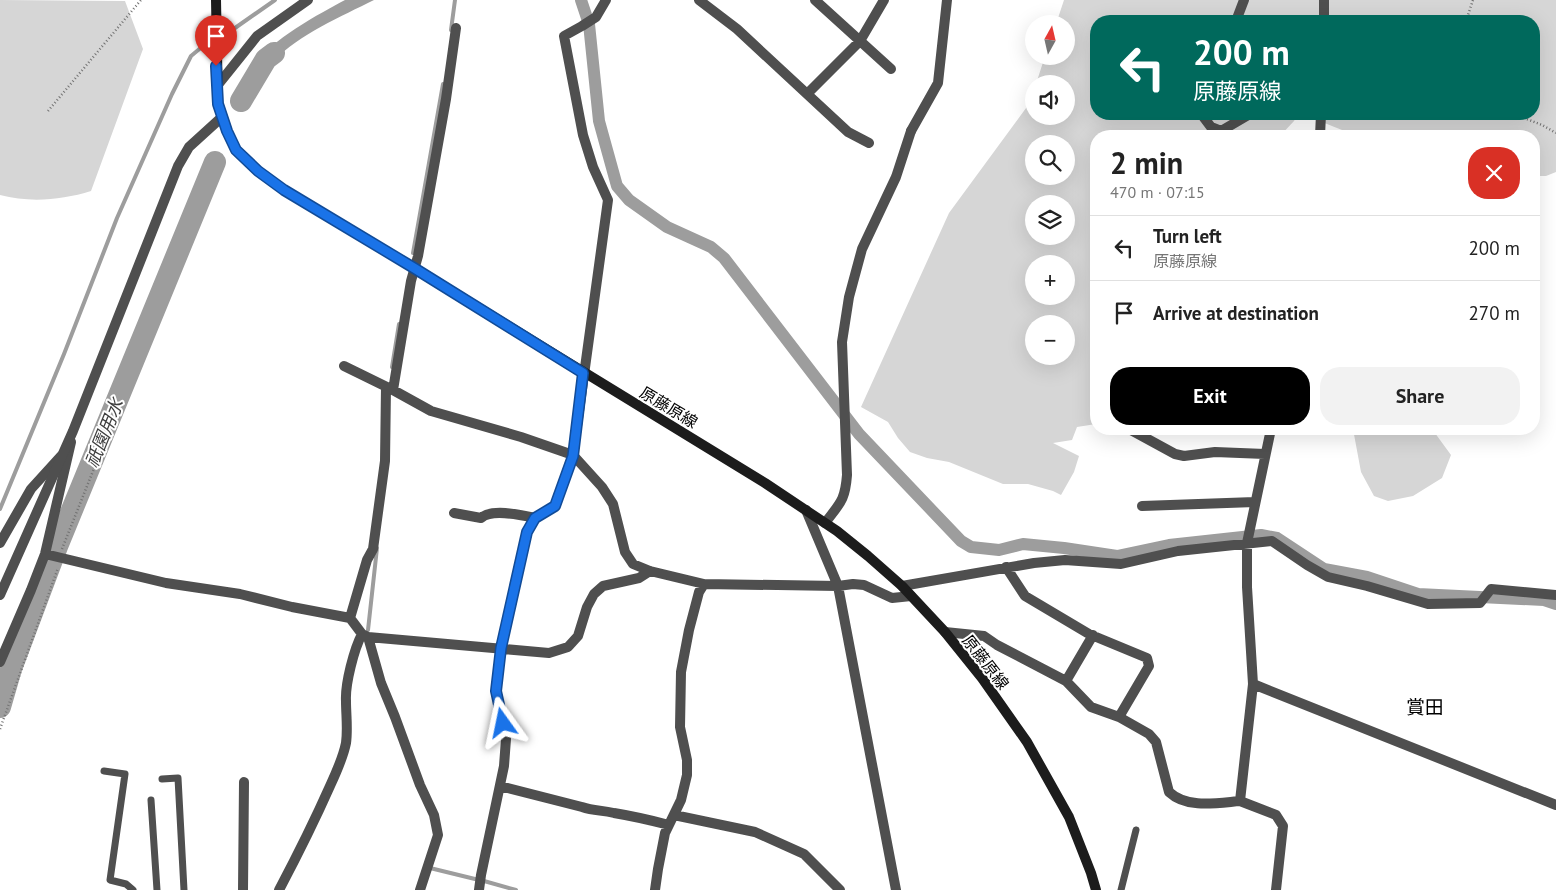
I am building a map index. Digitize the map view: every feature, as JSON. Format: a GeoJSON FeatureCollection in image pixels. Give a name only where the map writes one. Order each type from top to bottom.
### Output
{"type":"FeatureCollection","features":[{"type":"Feature","properties":{"kind":"main road","name":"原藤原線"},"geometry":{"type":"LineString","coordinates":[[216,0],[218,104],[236,150],[258,171],[284,190],[765,483],[825,523],[868,556],[902,586],[945,632],[982,678],[1027,742],[1069,817],[1096,890]]}},
{"type":"Feature","properties":{"kind":"street"},"geometry":{"type":"LineString","coordinates":[[217,86],[256,36],[308,0]]}},
{"type":"Feature","properties":{"kind":"street"},"geometry":{"type":"LineString","coordinates":[[479,890],[504,766],[506,739],[496,691],[501,648],[527,532],[535,518],[555,506],[573,456],[608,200],[593,167],[583,135],[564,36],[596,17],[606,0]]}},
{"type":"Feature","properties":{"kind":"street"},"geometry":{"type":"LineString","coordinates":[[699,0],[737,29],[848,132],[869,143]]}},
{"type":"Feature","properties":{"kind":"street"},"geometry":{"type":"LineString","coordinates":[[815,0],[891,69]]}},
{"type":"Feature","properties":{"kind":"street"},"geometry":{"type":"LineString","coordinates":[[807,94],[860,41],[884,0]]}},
{"type":"Feature","properties":{"kind":"street"},"geometry":{"type":"LineString","coordinates":[[825,523],[842,501],[846,491],[842,342],[849,297],[862,248],[896,177],[911,131],[938,83],[947,0]]}},
{"type":"Feature","properties":{"kind":"street"},"geometry":{"type":"LineString","coordinates":[[1238,15],[1244,0]]}},
{"type":"Feature","properties":{"kind":"street"},"geometry":{"type":"LineString","coordinates":[[1324,0],[1324,15]]}},
{"type":"Feature","properties":{"kind":"street"},"geometry":{"type":"LineString","coordinates":[[350,618],[367,560],[373,550],[385,461],[389,388],[446,99],[456,28]]}},
{"type":"Feature","properties":{"kind":"street"},"geometry":{"type":"LineString","coordinates":[[0,595],[64,453],[178,166],[189,147],[222,117]]}},
{"type":"Feature","properties":{"kind":"street"},"geometry":{"type":"LineString","coordinates":[[1205,120],[1211,128],[1218,130]]}},
{"type":"Feature","properties":{"kind":"street"},"geometry":{"type":"LineString","coordinates":[[1223,130],[1240,120]]}},
{"type":"Feature","properties":{"kind":"street"},"geometry":{"type":"LineString","coordinates":[[344,366],[431,411],[521,437],[573,456],[602,487],[614,504],[625,552],[633,564],[650,571],[704,584],[838,586],[853,584],[864,585],[892,598],[911,596]]}},
{"type":"Feature","properties":{"kind":"street"},"geometry":{"type":"LineString","coordinates":[[0,662],[54,555],[73,431]]}},
{"type":"Feature","properties":{"kind":"street"},"geometry":{"type":"LineString","coordinates":[[1140,435],[1175,454],[1184,456],[1215,452],[1265,454]]}},
{"type":"Feature","properties":{"kind":"street"},"geometry":{"type":"LineString","coordinates":[[1240,801],[1253,684],[1247,587],[1247,543],[1269,435]]}},
{"type":"Feature","properties":{"kind":"street"},"geometry":{"type":"LineString","coordinates":[[0,543],[30,489],[64,453]]}},
{"type":"Feature","properties":{"kind":"street"},"geometry":{"type":"LineString","coordinates":[[1142,506],[1255,502]]}},
{"type":"Feature","properties":{"kind":"street"},"geometry":{"type":"LineString","coordinates":[[806,510],[838,586],[896,890]]}},
{"type":"Feature","properties":{"kind":"street"},"geometry":{"type":"LineString","coordinates":[[454,513],[481,518],[485,514],[510,513],[535,518]]}},
{"type":"Feature","properties":{"kind":"street"},"geometry":{"type":"LineString","coordinates":[[902,586],[1006,567],[1065,560],[1120,564],[1178,551],[1272,541],[1306,565],[1328,577],[1428,604],[1480,603],[1491,589],[1556,595]]}},
{"type":"Feature","properties":{"kind":"street"},"geometry":{"type":"LineString","coordinates":[[54,555],[166,583],[240,594],[292,607],[350,618],[365,636],[420,785],[434,815],[438,835],[420,890]]}},
{"type":"Feature","properties":{"kind":"street"},"geometry":{"type":"LineString","coordinates":[[1006,567],[1026,596],[1093,635],[1147,658],[1149,666],[1119,717]]}},
{"type":"Feature","properties":{"kind":"street"},"geometry":{"type":"LineString","coordinates":[[365,636],[549,653],[568,647],[578,636],[587,607],[594,594],[603,586],[639,578],[650,571]]}},
{"type":"Feature","properties":{"kind":"street"},"geometry":{"type":"LineString","coordinates":[[655,890],[665,833],[682,800],[687,775],[687,760],[680,726],[682,672],[689,630],[699,592],[704,584]]}},
{"type":"Feature","properties":{"kind":"street"},"geometry":{"type":"LineString","coordinates":[[945,632],[984,636],[1066,681],[1091,707],[1119,717],[1149,734],[1156,742],[1169,792],[1176,798],[1182,801],[1204,804],[1240,801],[1276,815],[1282,826],[1276,890]]}},
{"type":"Feature","properties":{"kind":"street"},"geometry":{"type":"LineString","coordinates":[[1066,681],[1093,635]]}},
{"type":"Feature","properties":{"kind":"street"},"geometry":{"type":"LineString","coordinates":[[279,890],[302,847],[346,744],[348,721],[346,690],[355,652],[365,636]]}},
{"type":"Feature","properties":{"kind":"street"},"geometry":{"type":"LineString","coordinates":[[1253,684],[1556,805]]}},
{"type":"Feature","properties":{"kind":"street"},"geometry":{"type":"LineString","coordinates":[[234,890],[245,890],[244,782]]}},
{"type":"Feature","properties":{"kind":"street"},"geometry":{"type":"LineString","coordinates":[[500,786],[582,806],[594,811],[646,818],[669,825]]}},
{"type":"Feature","properties":{"kind":"street"},"geometry":{"type":"LineString","coordinates":[[674,815],[755,832],[804,854],[840,890]]}},
{"type":"Feature","properties":{"kind":"lane"},"geometry":{"type":"LineString","coordinates":[[104,771],[125,774],[110,880],[126,884],[133,890]]}},
{"type":"Feature","properties":{"kind":"lane"},"geometry":{"type":"LineString","coordinates":[[162,779],[178,778],[184,890]]}},
{"type":"Feature","properties":{"kind":"lane"},"geometry":{"type":"LineString","coordinates":[[151,800],[157,890]]}},
{"type":"Feature","properties":{"kind":"lane"},"geometry":{"type":"LineString","coordinates":[[1121,890],[1136,830]]}},
{"type":"Feature","properties":{"kind":"path"},"geometry":{"type":"LineString","coordinates":[[48,111],[72,80],[141,0]]}},
{"type":"Feature","properties":{"kind":"path"},"geometry":{"type":"LineString","coordinates":[[1468,15],[1473,0]]}},
{"type":"Feature","properties":{"kind":"path"},"geometry":{"type":"LineString","coordinates":[[1529,120],[1556,133]]}},
{"type":"Feature","properties":{"kind":"path"},"geometry":{"type":"LineString","coordinates":[[0,729],[54,555],[61,552],[95,466]]}},
{"type":"Feature","properties":{"kind":"shaded area"},"geometry":{"type":"Polygon","coordinates":[[[0,0],[125,1],[143,49],[91,191],[69,197],[34,200],[0,195],[0,0]]]}},
{"type":"Feature","properties":{"kind":"shaded area"},"geometry":{"type":"Polygon","coordinates":[[[345,0],[374,0],[308,34],[295,43],[274,61],[263,82],[251,73],[257,62],[278,41],[306,22],[345,0]]]}},
{"type":"Feature","properties":{"kind":"shaded area"},"geometry":{"type":"Polygon","coordinates":[[[1064,0],[1556,0],[1556,172],[1540,176],[1540,130],[1342,130],[1317,120],[1540,120],[1540,15],[1090,15],[1090,120],[1295,120],[1286,130],[1090,130],[1090,425],[1077,427],[1072,440],[1053,443],[1079,456],[1074,472],[1061,495],[1028,484],[1003,484],[949,462],[927,458],[910,452],[888,422],[861,407],[949,213],[1025,109],[1025,125],[1075,125],[1075,75],[1039,75],[1042,65],[1075,65],[1075,15],[1059,15],[1064,0]]]}},
{"type":"Feature","properties":{"kind":"shaded area"},"geometry":{"type":"Polygon","coordinates":[[[1354,435],[1436,435],[1451,455],[1442,478],[1413,496],[1388,501],[1374,496],[1361,472],[1354,435]]]}},
{"type":"Feature","properties":{"kind":"waterway"},"geometry":{"type":"LineString","coordinates":[[0,509],[64,354],[117,218],[191,56],[203,46],[235,28],[275,0]]}},
{"type":"Feature","properties":{"kind":"waterway"},"geometry":{"type":"LineString","coordinates":[[451,30],[455,0]]}},
{"type":"Feature","properties":{"kind":"waterway"},"geometry":{"type":"LineString","coordinates":[[581,0],[589,24],[599,121],[617,186],[629,200],[667,227],[711,247],[724,258],[859,434],[961,541],[971,547],[999,550],[1023,544],[1117,556],[1169,545],[1261,535],[1277,538],[1324,569],[1367,577],[1418,594],[1544,600],[1556,604]]}},
{"type":"Feature","properties":{"kind":"waterway","name":"祇園用水"},"geometry":{"type":"LineString","coordinates":[[241,101],[266,59],[274,53]]}},
{"type":"Feature","properties":{"kind":"waterway"},"geometry":{"type":"LineString","coordinates":[[413,253],[443,84]]}},
{"type":"Feature","properties":{"kind":"waterway","name":"祇園用水"},"geometry":{"type":"LineString","coordinates":[[0,707],[11,669],[58,544],[215,162]]}},
{"type":"Feature","properties":{"kind":"waterway"},"geometry":{"type":"LineString","coordinates":[[392,367],[399,324]]}},
{"type":"Feature","properties":{"kind":"waterway"},"geometry":{"type":"LineString","coordinates":[[368,630],[377,548]]}},
{"type":"Feature","properties":{"kind":"waterway","name":"祇園用水"},"geometry":{"type":"LineString","coordinates":[[0,679],[11,669]]}},
{"type":"Feature","properties":{"kind":"waterway"},"geometry":{"type":"LineString","coordinates":[[430,868],[475,879]]}},
{"type":"Feature","properties":{"kind":"waterway"},"geometry":{"type":"LineString","coordinates":[[484,881],[516,890]]}},
{"type":"Feature","properties":{"kind":"district","name":"賞田"},"geometry":{"type":"Point","coordinates":[1425,707]}},
{"type":"Feature","properties":{"kind":"route"},"geometry":{"type":"LineString","coordinates":[[216,66],[218,104],[227,131],[236,150],[258,171],[284,190],[583,373],[573,456],[555,506],[535,518],[527,532],[501,648],[496,691],[503,723]]}}]}
